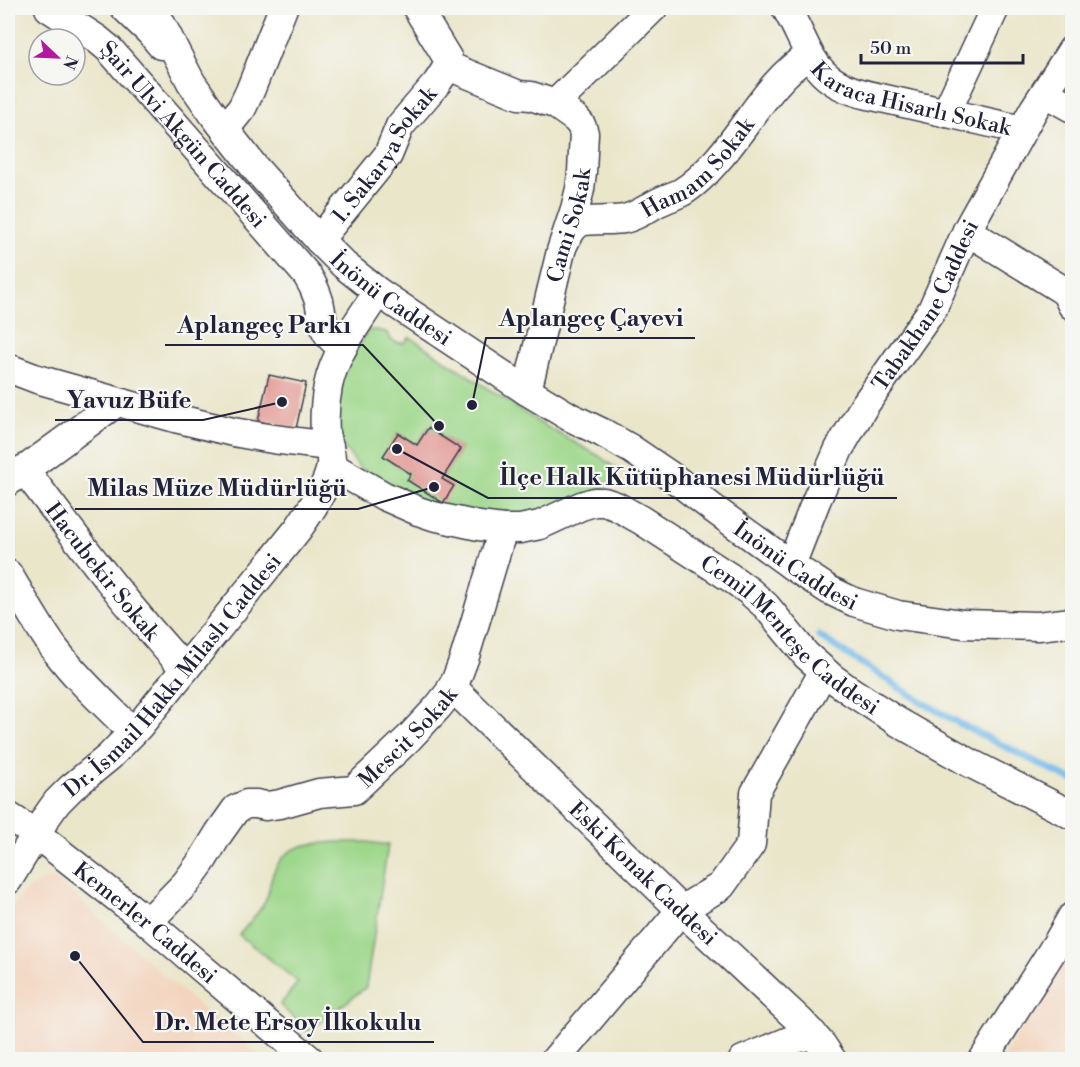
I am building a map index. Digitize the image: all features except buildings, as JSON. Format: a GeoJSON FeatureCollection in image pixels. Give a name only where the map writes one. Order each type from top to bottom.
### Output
{"type":"FeatureCollection","features":[{"type":"Feature","properties":{"kind":"street","name":"Şair Ulvi Akgün Caddesi"},"geometry":{"type":"LineString","coordinates":[[49,8],[109,48],[307,275],[319,302],[323,326],[327,333],[343,347]]}},
{"type":"Feature","properties":{"kind":"street"},"geometry":{"type":"LineString","coordinates":[[125,8],[150,32],[191,82]]}},
{"type":"Feature","properties":{"kind":"street","name":"İnönü Caddesi"},"geometry":{"type":"LineString","coordinates":[[153,8],[191,82],[255,168],[319,240],[344,265],[378,292],[527,391],[570,417],[631,448],[791,565],[830,590],[854,602],[898,615],[963,624],[1038,626],[1072,622]]}},
{"type":"Feature","properties":{"kind":"street"},"geometry":{"type":"LineString","coordinates":[[225,129],[242,108],[283,8]]}},
{"type":"Feature","properties":{"kind":"street"},"geometry":{"type":"LineString","coordinates":[[417,8],[448,59],[448,66],[519,95],[531,96],[555,104],[653,8]]}},
{"type":"Feature","properties":{"kind":"street","name":"Karaca Hisarlı Sokak"},"geometry":{"type":"LineString","coordinates":[[786,8],[809,55],[819,69],[843,87],[861,94],[1022,130]]}},
{"type":"Feature","properties":{"kind":"street"},"geometry":{"type":"LineString","coordinates":[[946,113],[995,8]]}},
{"type":"Feature","properties":{"kind":"street","name":"Tabakhane Caddesi"},"geometry":{"type":"LineString","coordinates":[[791,565],[839,449],[864,406],[932,310],[966,231],[1022,130],[1072,50]]}},
{"type":"Feature","properties":{"kind":"street","name":"Hamam Sokak"},"geometry":{"type":"LineString","coordinates":[[565,241],[576,225],[583,222],[609,221],[634,216],[694,184],[730,145],[784,75],[794,64],[809,55]]}},
{"type":"Feature","properties":{"kind":"street","name":"1. Sakarya Sokak"},"geometry":{"type":"LineString","coordinates":[[319,240],[388,155],[400,126],[437,83],[448,66]]}},
{"type":"Feature","properties":{"kind":"street"},"geometry":{"type":"LineString","coordinates":[[1045,93],[1072,108]]}},
{"type":"Feature","properties":{"kind":"street","name":"Cami Sokak"},"geometry":{"type":"LineString","coordinates":[[527,391],[561,251],[580,189],[584,133],[581,124],[576,119],[555,104]]}},
{"type":"Feature","properties":{"kind":"street"},"geometry":{"type":"LineString","coordinates":[[966,231],[1061,289],[1072,305]]}},
{"type":"Feature","properties":{"kind":"street"},"geometry":{"type":"LineString","coordinates":[[8,368],[37,379],[179,419],[330,456],[325,434],[328,382],[343,347],[378,292]]}},
{"type":"Feature","properties":{"kind":"street"},"geometry":{"type":"LineString","coordinates":[[16,475],[117,402]]}},
{"type":"Feature","properties":{"kind":"street","name":"Cemil Menteşe Caddesi"},"geometry":{"type":"LineString","coordinates":[[330,456],[384,496],[433,516],[479,526],[520,529],[540,525],[594,502],[616,506],[749,591],[766,606],[806,655],[849,690],[970,763],[1072,815]]}},
{"type":"Feature","properties":{"kind":"street","name":"Dr. İsmail Hakkı Milaslı Caddesi"},"geometry":{"type":"LineString","coordinates":[[8,880],[57,802],[109,757],[133,732],[298,529],[320,493],[330,456]]}},
{"type":"Feature","properties":{"kind":"street","name":"Hacubekir Sokak"},"geometry":{"type":"LineString","coordinates":[[16,475],[151,633],[185,669]]}},
{"type":"Feature","properties":{"kind":"street","name":"Mescit Sokak"},"geometry":{"type":"LineString","coordinates":[[148,922],[186,883],[236,809],[247,804],[266,806],[319,793],[354,790],[438,707],[452,687],[465,656],[502,529]]}},
{"type":"Feature","properties":{"kind":"street"},"geometry":{"type":"LineString","coordinates":[[8,574],[27,608],[57,652],[133,732]]}},
{"type":"Feature","properties":{"kind":"street"},"geometry":{"type":"LineString","coordinates":[[555,1059],[681,910],[721,886],[751,844],[754,793],[824,671]]}},
{"type":"Feature","properties":{"kind":"street","name":"Eski Konak Caddesi"},"geometry":{"type":"LineString","coordinates":[[452,687],[681,910],[792,1013],[813,1034],[832,1059]]}},
{"type":"Feature","properties":{"kind":"street","name":"Kemerler Caddesi"},"geometry":{"type":"LineString","coordinates":[[8,816],[36,834],[148,922],[310,1059]]}},
{"type":"Feature","properties":{"kind":"street"},"geometry":{"type":"LineString","coordinates":[[983,1059],[1072,917]]}},
{"type":"Feature","properties":{"kind":"street"},"geometry":{"type":"LineString","coordinates":[[743,1059],[813,1034]]}},
{"type":"Feature","properties":{"kind":"shaded area"},"geometry":{"type":"Polygon","coordinates":[[[54,878],[191,999],[264,1059],[8,1059],[8,914],[22,894],[45,879],[54,878]]]}},
{"type":"Feature","properties":{"kind":"shaded area"},"geometry":{"type":"Polygon","coordinates":[[[1072,949],[1072,1059],[1003,1059],[1072,949]]]}},
{"type":"Feature","properties":{"kind":"green space"},"geometry":{"type":"Polygon","coordinates":[[[367,331],[386,332],[391,340],[397,343],[404,343],[410,337],[540,423],[599,456],[618,470],[611,482],[602,489],[535,516],[443,513],[359,467],[337,438],[337,383],[367,331]],[[428,428],[417,445],[398,433],[384,456],[411,474],[407,480],[453,486],[442,479],[461,449],[428,428]]]}},
{"type":"Feature","properties":{"kind":"green space"},"geometry":{"type":"Polygon","coordinates":[[[337,842],[388,845],[366,987],[308,1032],[280,1005],[298,982],[239,935],[265,902],[272,876],[283,857],[298,847],[337,842]]]}},
{"type":"Feature","properties":{"kind":"waterway"},"geometry":{"type":"LineString","coordinates":[[819,636],[917,699],[964,726],[1072,780]]}},
{"type":"Feature","properties":{"kind":"place","name":"Yavuz Büfe"},"geometry":{"type":"Point","coordinates":[282,402]}},
{"type":"Feature","properties":{"kind":"place","name":"Aplangeç Çayevi"},"geometry":{"type":"Point","coordinates":[472,405]}},
{"type":"Feature","properties":{"kind":"place","name":"Aplangeç Parkı"},"geometry":{"type":"Point","coordinates":[439,426]}},
{"type":"Feature","properties":{"kind":"place","name":"İlçe Halk Kütüphanesi Müdürlüğü"},"geometry":{"type":"Point","coordinates":[397,449]}},
{"type":"Feature","properties":{"kind":"place","name":"Milas Müze Müdürlüğü"},"geometry":{"type":"Point","coordinates":[434,487]}},
{"type":"Feature","properties":{"kind":"place","name":"Dr. Mete Ersoy İlkokulu"},"geometry":{"type":"Point","coordinates":[75,956]}}]}
